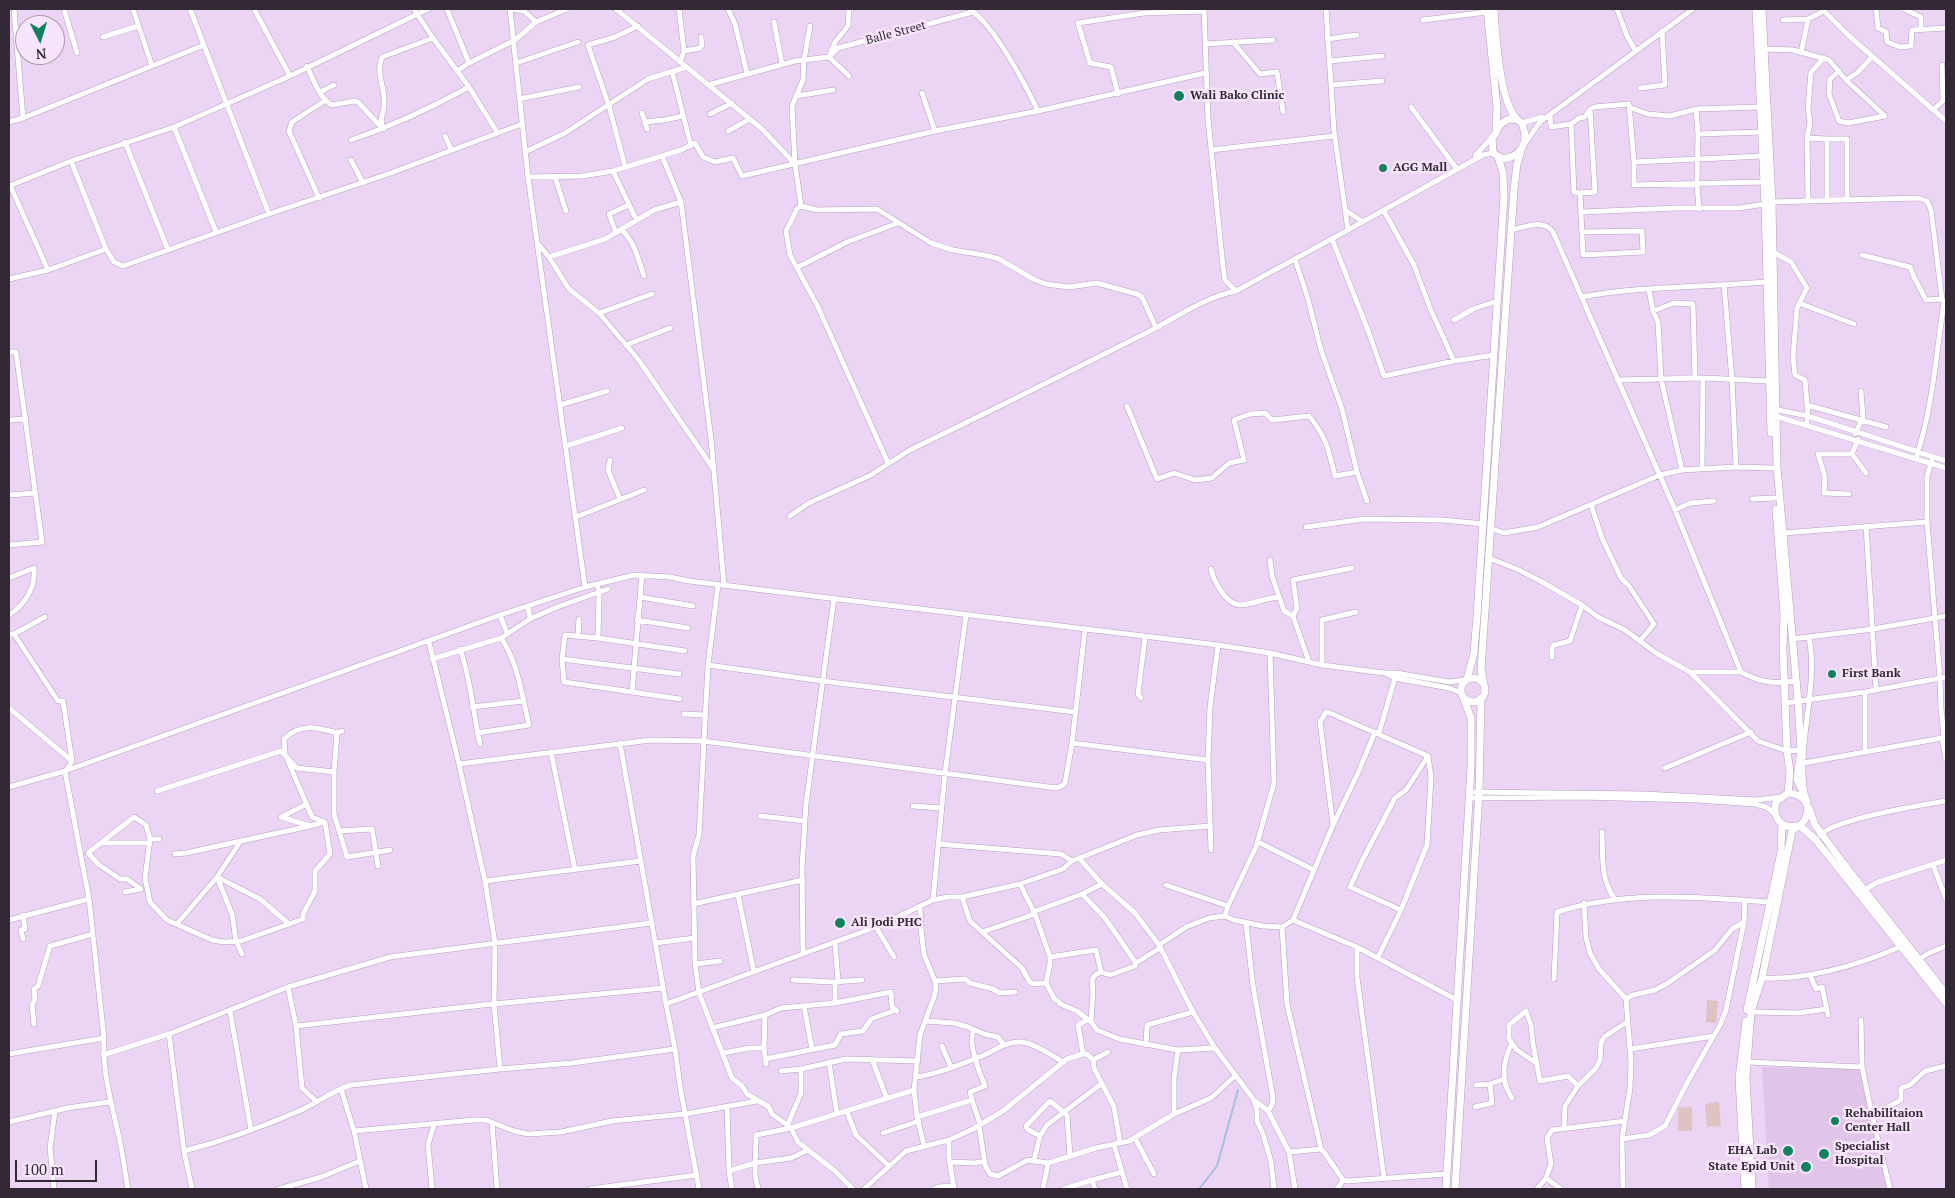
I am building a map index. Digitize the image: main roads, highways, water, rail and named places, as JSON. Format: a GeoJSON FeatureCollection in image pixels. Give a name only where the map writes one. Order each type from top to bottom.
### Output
{"type":"FeatureCollection","features":[{"type":"Feature","properties":{"kind":"main road"},"geometry":{"type":"LineString","coordinates":[[1756,9],[1764,182],[1773,252],[1773,468],[1784,616],[1784,683],[1787,750],[1790,772],[1786,795]]}},
{"type":"Feature","properties":{"kind":"main road"},"geometry":{"type":"LineString","coordinates":[[1762,9],[1768,203],[1769,381],[1797,681],[1801,750],[1796,779],[1808,804],[1811,816],[1821,833],[1917,960],[1946,994]]}},
{"type":"Feature","properties":{"kind":"main road"},"geometry":{"type":"LineString","coordinates":[[1455,1189],[1478,795],[1481,698],[1485,692],[1481,669],[1515,172],[1521,151],[1526,142],[1520,122],[1511,113],[1503,86],[1490,10]]}},
{"type":"Feature","properties":{"kind":"main road"},"geometry":{"type":"LineString","coordinates":[[1446,1189],[1472,724],[1470,712],[1462,695],[1462,684],[1466,680],[1472,664],[1475,641],[1505,181],[1492,136],[1495,135],[1496,130],[1497,107],[1490,10]]}},
{"type":"Feature","properties":{"kind":"main road"},"geometry":{"type":"LineString","coordinates":[[1496,130],[1505,121],[1512,119],[1520,122]]}},
{"type":"Feature","properties":{"kind":"main road"},"geometry":{"type":"LineString","coordinates":[[1496,155],[1502,159],[1521,151]]}},
{"type":"Feature","properties":{"kind":"main road"},"geometry":{"type":"LineString","coordinates":[[1466,680],[1479,680],[1484,685]]}},
{"type":"Feature","properties":{"kind":"main road"},"geometry":{"type":"LineString","coordinates":[[1462,695],[1474,701],[1481,698]]}},
{"type":"Feature","properties":{"kind":"main road"},"geometry":{"type":"LineString","coordinates":[[1808,804],[1801,796],[1786,795],[1779,798],[1776,802],[1774,808],[1775,815],[1782,824],[1789,827],[1798,826],[1815,839],[1946,1003]]}},
{"type":"Feature","properties":{"kind":"main road"},"geometry":{"type":"LineString","coordinates":[[1752,1189],[1746,1077],[1751,1012],[1762,978],[1792,831],[1805,820],[1808,804]]}},
{"type":"Feature","properties":{"kind":"main road"},"geometry":{"type":"LineString","coordinates":[[1745,1189],[1739,1078],[1742,1048],[1748,1005],[1782,844],[1782,824]]}},
{"type":"Feature","properties":{"kind":"waterway"},"geometry":{"type":"LineString","coordinates":[[1199,1189],[1217,1166],[1238,1090]]}},
{"type":"Feature","properties":{"kind":"place","name":"Wali Bako Clinic"},"geometry":{"type":"Point","coordinates":[1179,96]}},
{"type":"Feature","properties":{"kind":"place","name":"AGG Mall"},"geometry":{"type":"Point","coordinates":[1383,168]}},
{"type":"Feature","properties":{"kind":"place","name":"First Bank"},"geometry":{"type":"Point","coordinates":[1832,674]}},
{"type":"Feature","properties":{"kind":"place","name":"Ali Jodi PHC"},"geometry":{"type":"Point","coordinates":[840,923]}},
{"type":"Feature","properties":{"kind":"place","name":"Rehabilitaion Center Hall"},"geometry":{"type":"Point","coordinates":[1835,1121]}},
{"type":"Feature","properties":{"kind":"place","name":"EHA Lab"},"geometry":{"type":"Point","coordinates":[1788,1151]}},
{"type":"Feature","properties":{"kind":"place","name":"Specialist Hospital"},"geometry":{"type":"Point","coordinates":[1824,1154]}},
{"type":"Feature","properties":{"kind":"place","name":"State Epid Unit"},"geometry":{"type":"Point","coordinates":[1806,1167]}}]}
